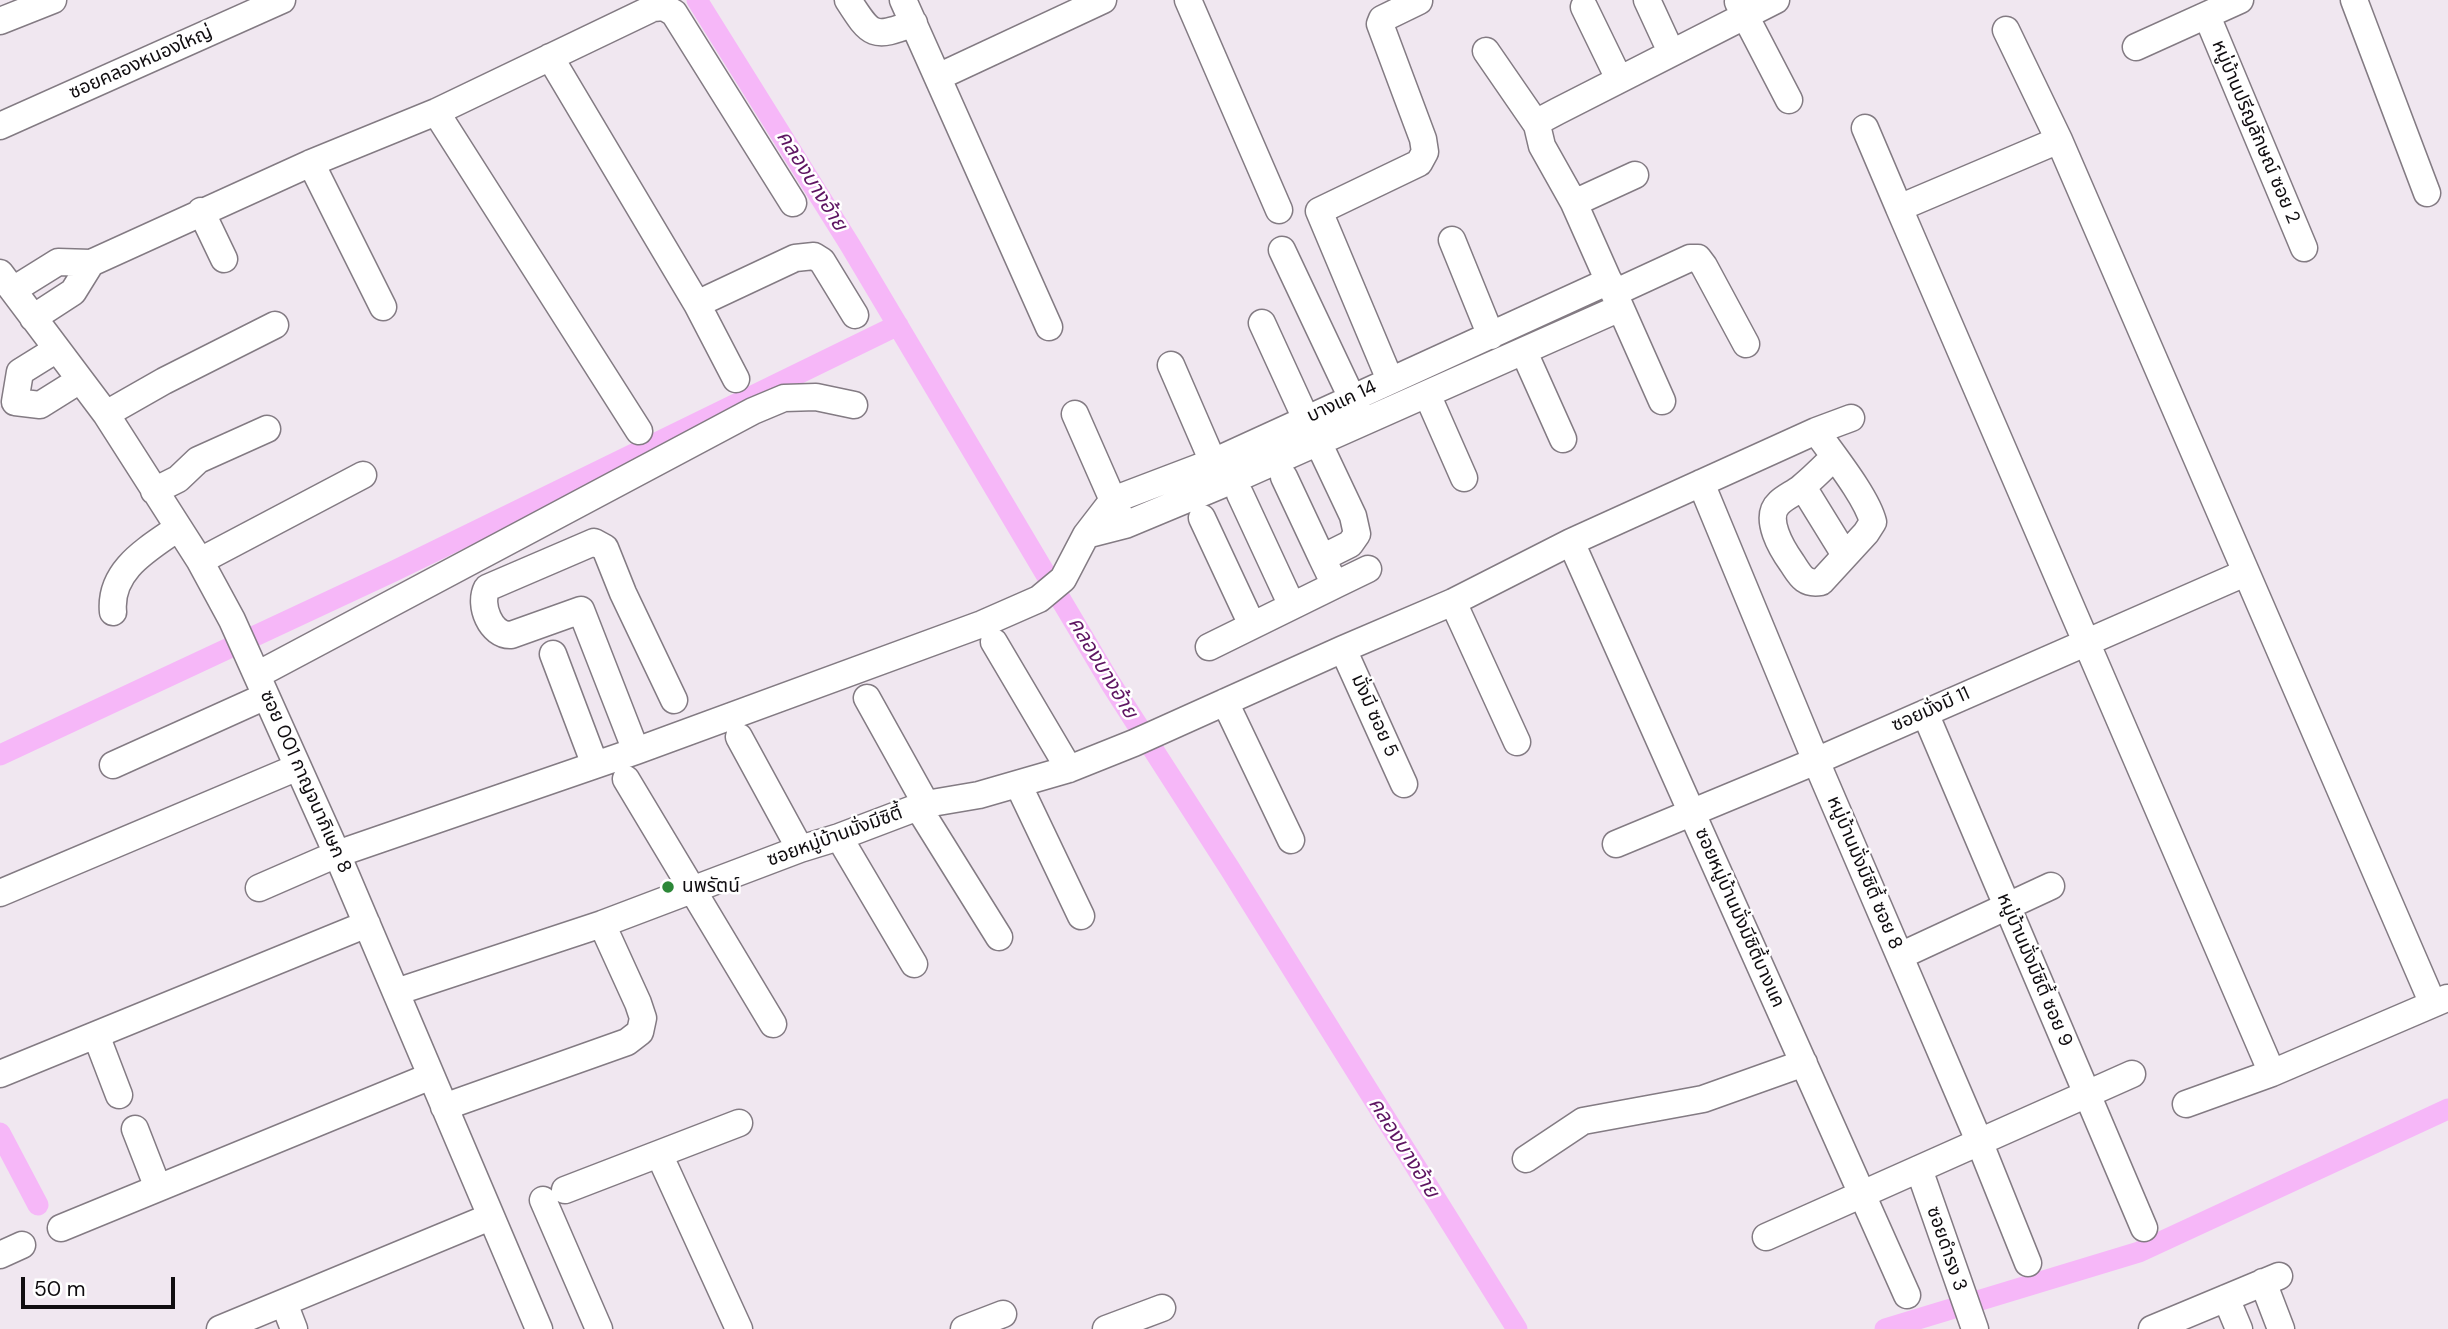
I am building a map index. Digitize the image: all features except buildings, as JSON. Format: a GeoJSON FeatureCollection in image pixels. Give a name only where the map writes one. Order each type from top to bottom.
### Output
{"type":"FeatureCollection","features":[{"type":"Feature","properties":{"kind":"street"},"geometry":{"type":"LineString","coordinates":[[0,21],[53,0]]}},
{"type":"Feature","properties":{"kind":"street"},"geometry":{"type":"LineString","coordinates":[[848,0],[863,24],[875,32],[888,33],[908,12],[1049,327]]}},
{"type":"Feature","properties":{"kind":"street"},"geometry":{"type":"LineString","coordinates":[[938,78],[1103,0]]}},
{"type":"Feature","properties":{"kind":"street"},"geometry":{"type":"LineString","coordinates":[[1188,0],[1279,210]]}},
{"type":"Feature","properties":{"kind":"street"},"geometry":{"type":"LineString","coordinates":[[1647,0],[1671,52]]}},
{"type":"Feature","properties":{"kind":"street"},"geometry":{"type":"LineString","coordinates":[[1537,125],[1541,120],[1671,52],[1741,8],[1776,0]]}},
{"type":"Feature","properties":{"kind":"street"},"geometry":{"type":"LineString","coordinates":[[2136,47],[2239,0]]}},
{"type":"Feature","properties":{"kind":"street"},"geometry":{"type":"LineString","coordinates":[[2354,0],[2427,193]]}},
{"type":"Feature","properties":{"kind":"street","name":"ซอยคลองหนองใหญ่"},"geometry":{"type":"LineString","coordinates":[[0,127],[275,1]]}},
{"type":"Feature","properties":{"kind":"street"},"geometry":{"type":"LineString","coordinates":[[1390,380],[1319,211],[1419,163],[1425,152],[1423,139],[1380,24],[1382,19],[1419,1]]}},
{"type":"Feature","properties":{"kind":"street"},"geometry":{"type":"LineString","coordinates":[[7,281],[58,262],[91,263],[201,211],[436,112],[653,8],[664,7],[674,13],[793,203]]}},
{"type":"Feature","properties":{"kind":"street"},"geometry":{"type":"LineString","coordinates":[[1584,7],[1619,79]]}},
{"type":"Feature","properties":{"kind":"street"},"geometry":{"type":"LineString","coordinates":[[1741,8],[1789,100]]}},
{"type":"Feature","properties":{"kind":"street","name":"หมู่บ้านปรีญลักษณ์ ซอย 2"},"geometry":{"type":"LineString","coordinates":[[2207,16],[2304,248]]}},
{"type":"Feature","properties":{"kind":"street"},"geometry":{"type":"LineString","coordinates":[[2006,30],[2059,140],[2245,573],[2440,1001],[2272,1073],[2186,1104]]}},
{"type":"Feature","properties":{"kind":"street"},"geometry":{"type":"LineString","coordinates":[[1486,51],[1537,125],[1542,146],[1574,203],[1662,401]]}},
{"type":"Feature","properties":{"kind":"street"},"geometry":{"type":"LineString","coordinates":[[550,57],[697,304],[736,379]]}},
{"type":"Feature","properties":{"kind":"street"},"geometry":{"type":"LineString","coordinates":[[436,112],[639,431]]}},
{"type":"Feature","properties":{"kind":"street"},"geometry":{"type":"LineString","coordinates":[[1865,128],[2272,1073]]}},
{"type":"Feature","properties":{"kind":"street"},"geometry":{"type":"LineString","coordinates":[[1899,208],[2059,140]]}},
{"type":"Feature","properties":{"kind":"street"},"geometry":{"type":"LineString","coordinates":[[311,163],[383,307]]}},
{"type":"Feature","properties":{"kind":"street"},"geometry":{"type":"LineString","coordinates":[[1574,203],[1635,175]]}},
{"type":"Feature","properties":{"kind":"street"},"geometry":{"type":"LineString","coordinates":[[201,211],[224,259]]}},
{"type":"Feature","properties":{"kind":"street"},"geometry":{"type":"LineString","coordinates":[[1452,240],[1491,336]]}},
{"type":"Feature","properties":{"kind":"street"},"geometry":{"type":"LineString","coordinates":[[1282,250],[1363,421]]}},
{"type":"Feature","properties":{"kind":"street"},"geometry":{"type":"LineString","coordinates":[[697,304],[795,258],[814,256],[822,261],[855,315]]}},
{"type":"Feature","properties":{"kind":"street"},"geometry":{"type":"LineString","coordinates":[[1614,294],[1690,258],[1698,258],[1746,344]]}},
{"type":"Feature","properties":{"kind":"street"},"geometry":{"type":"LineString","coordinates":[[33,318],[74,292],[91,263]]}},
{"type":"Feature","properties":{"kind":"street","name":"ซอย 001 กาญจนาภิเษก 8"},"geometry":{"type":"LineString","coordinates":[[7,281],[106,414],[200,561],[232,620],[337,854],[539,1329]]}},
{"type":"Feature","properties":{"kind":"street","name":"บางแค 14"},"geometry":{"type":"LineString","coordinates":[[1086,535],[1125,524],[1312,430],[1352,397],[1491,336],[1614,294]]}},
{"type":"Feature","properties":{"kind":"street","name":"บางแค 14"},"geometry":{"type":"LineString","coordinates":[[1312,430],[1363,421],[1524,352],[1614,294]]}},
{"type":"Feature","properties":{"kind":"street"},"geometry":{"type":"LineString","coordinates":[[1262,323],[1353,516],[1357,534],[1350,544],[1322,558]]}},
{"type":"Feature","properties":{"kind":"street"},"geometry":{"type":"LineString","coordinates":[[106,414],[164,381],[275,325]]}},
{"type":"Feature","properties":{"kind":"street"},"geometry":{"type":"LineString","coordinates":[[57,349],[20,372],[5,403],[40,405],[80,380]]}},
{"type":"Feature","properties":{"kind":"street"},"geometry":{"type":"LineString","coordinates":[[1524,352],[1563,439]]}},
{"type":"Feature","properties":{"kind":"street"},"geometry":{"type":"LineString","coordinates":[[1171,365],[1292,606]]}},
{"type":"Feature","properties":{"kind":"street"},"geometry":{"type":"LineString","coordinates":[[1427,394],[1464,478]]}},
{"type":"Feature","properties":{"kind":"street"},"geometry":{"type":"LineString","coordinates":[[113,765],[262,685],[753,411],[784,398],[816,397],[853,405]]}},
{"type":"Feature","properties":{"kind":"street"},"geometry":{"type":"LineString","coordinates":[[1075,414],[1125,524]]}},
{"type":"Feature","properties":{"kind":"street"},"geometry":{"type":"LineString","coordinates":[[1291,840],[1225,702],[1453,602],[1571,542],[1815,431],[1851,418]]}},
{"type":"Feature","properties":{"kind":"street"},"geometry":{"type":"LineString","coordinates":[[154,491],[178,479],[198,460],[267,429]]}},
{"type":"Feature","properties":{"kind":"street"},"geometry":{"type":"LineString","coordinates":[[1815,431],[1834,457],[1870,512],[1872,522],[1867,533],[1821,582],[1811,584],[1804,580],[1785,554],[1773,524],[1774,512],[1777,504],[1803,487],[1834,457]]}},
{"type":"Feature","properties":{"kind":"street","name":"บางแค 14"},"geometry":{"type":"LineString","coordinates":[[1113,500],[1227,473]]}},
{"type":"Feature","properties":{"kind":"street"},"geometry":{"type":"LineString","coordinates":[[200,561],[363,475]]}},
{"type":"Feature","properties":{"kind":"street"},"geometry":{"type":"LineString","coordinates":[[1284,477],[1335,585]]}},
{"type":"Feature","properties":{"kind":"street","name":"หมู่บ้านมั่งมีซิตี้ ซอย 8"},"geometry":{"type":"LineString","coordinates":[[1701,483],[2028,1263]]}},
{"type":"Feature","properties":{"kind":"street"},"geometry":{"type":"LineString","coordinates":[[1803,487],[1845,555]]}},
{"type":"Feature","properties":{"kind":"street"},"geometry":{"type":"LineString","coordinates":[[259,888],[337,854],[636,751],[982,624],[1039,599],[1063,579],[1086,535],[1113,500]]}},
{"type":"Feature","properties":{"kind":"street"},"geometry":{"type":"LineString","coordinates":[[1202,519],[1252,625]]}},
{"type":"Feature","properties":{"kind":"street"},"geometry":{"type":"LineString","coordinates":[[113,612],[112,601],[117,581],[127,567],[178,528]]}},
{"type":"Feature","properties":{"kind":"street"},"geometry":{"type":"LineString","coordinates":[[623,593],[510,635],[503,635],[495,630],[483,603],[486,589],[594,542],[606,548],[623,593],[674,700]]}},
{"type":"Feature","properties":{"kind":"street","name":"ซอยหมู่บ้านมั่งมีซิตี้บางแค"},"geometry":{"type":"LineString","coordinates":[[1571,542],[1907,1295]]}},
{"type":"Feature","properties":{"kind":"street"},"geometry":{"type":"LineString","coordinates":[[1209,647],[1368,569]]}},
{"type":"Feature","properties":{"kind":"street","name":"ซอยมั่งมี 11"},"geometry":{"type":"LineString","coordinates":[[1616,844],[1816,761],[2245,573]]}},
{"type":"Feature","properties":{"kind":"street"},"geometry":{"type":"LineString","coordinates":[[1453,602],[1517,743]]}},
{"type":"Feature","properties":{"kind":"street"},"geometry":{"type":"LineString","coordinates":[[580,610],[636,751]]}},
{"type":"Feature","properties":{"kind":"street"},"geometry":{"type":"LineString","coordinates":[[994,642],[1069,769]]}},
{"type":"Feature","properties":{"kind":"street","name":"มั่งมี ซอย 5"},"geometry":{"type":"LineString","coordinates":[[1343,649],[1404,784]]}},
{"type":"Feature","properties":{"kind":"street"},"geometry":{"type":"LineString","coordinates":[[553,654],[595,765]]}},
{"type":"Feature","properties":{"kind":"street"},"geometry":{"type":"LineString","coordinates":[[867,698],[922,806],[999,937]]}},
{"type":"Feature","properties":{"kind":"street","name":"ซอยหมู่บ้านมั่งมีซิตี้"},"geometry":{"type":"LineString","coordinates":[[396,992],[602,924],[922,806],[979,795],[1069,769],[1225,702]]}},
{"type":"Feature","properties":{"kind":"street","name":"หมู่บ้านมั่งมีซิตี้ ซอย 9"},"geometry":{"type":"LineString","coordinates":[[1925,713],[2144,1228]]}},
{"type":"Feature","properties":{"kind":"street"},"geometry":{"type":"LineString","coordinates":[[739,737],[800,849]]}},
{"type":"Feature","properties":{"kind":"street"},"geometry":{"type":"LineString","coordinates":[[0,893],[298,767]]}},
{"type":"Feature","properties":{"kind":"street"},"geometry":{"type":"LineString","coordinates":[[626,779],[773,1024]]}},
{"type":"Feature","properties":{"kind":"street"},"geometry":{"type":"LineString","coordinates":[[1018,784],[1081,916]]}},
{"type":"Feature","properties":{"kind":"street"},"geometry":{"type":"LineString","coordinates":[[839,837],[914,964]]}},
{"type":"Feature","properties":{"kind":"street"},"geometry":{"type":"LineString","coordinates":[[1900,956],[2051,886]]}},
{"type":"Feature","properties":{"kind":"street"},"geometry":{"type":"LineString","coordinates":[[0,1074],[367,924]]}},
{"type":"Feature","properties":{"kind":"street"},"geometry":{"type":"LineString","coordinates":[[444,1107],[627,1042],[640,1032],[643,1018],[638,1003],[602,924]]}},
{"type":"Feature","properties":{"kind":"street"},"geometry":{"type":"LineString","coordinates":[[96,1035],[120,1096]]}},
{"type":"Feature","properties":{"kind":"street"},"geometry":{"type":"LineString","coordinates":[[1526,1159],[1583,1121],[1703,1099],[1804,1063]]}},
{"type":"Feature","properties":{"kind":"street"},"geometry":{"type":"LineString","coordinates":[[1766,1237],[2132,1074]]}},
{"type":"Feature","properties":{"kind":"street"},"geometry":{"type":"LineString","coordinates":[[61,1228],[431,1076]]}},
{"type":"Feature","properties":{"kind":"street"},"geometry":{"type":"LineString","coordinates":[[599,1329],[554,1195],[739,1123]]}},
{"type":"Feature","properties":{"kind":"street"},"geometry":{"type":"LineString","coordinates":[[135,1129],[158,1188]]}},
{"type":"Feature","properties":{"kind":"street"},"geometry":{"type":"LineString","coordinates":[[659,1154],[739,1329]]}},
{"type":"Feature","properties":{"kind":"street","name":"ซอยดำรง 3"},"geometry":{"type":"LineString","coordinates":[[1919,1169],[1975,1329]]}},
{"type":"Feature","properties":{"kind":"street"},"geometry":{"type":"LineString","coordinates":[[220,1329],[490,1217]]}},
{"type":"Feature","properties":{"kind":"street"},"geometry":{"type":"LineString","coordinates":[[2152,1329],[2271,1279],[2281,1329]]}},
{"type":"Feature","properties":{"kind":"street"},"geometry":{"type":"LineString","coordinates":[[2226,1298],[2239,1329]]}},
{"type":"Feature","properties":{"kind":"street"},"geometry":{"type":"LineString","coordinates":[[284,1303],[294,1329]]}},
{"type":"Feature","properties":{"kind":"street"},"geometry":{"type":"LineString","coordinates":[[1106,1329],[1163,1308]]}},
{"type":"Feature","properties":{"kind":"street"},"geometry":{"type":"LineString","coordinates":[[964,1329],[1003,1314]]}},
{"type":"Feature","properties":{"kind":"waterway","name":"คลองบางอ้าย"},"geometry":{"type":"LineString","coordinates":[[697,0],[850,245],[1111,684],[1230,869],[1517,1329]]}},
{"type":"Feature","properties":{"kind":"waterway"},"geometry":{"type":"LineString","coordinates":[[0,755],[394,571],[898,325]]}},
{"type":"Feature","properties":{"kind":"waterway"},"geometry":{"type":"LineString","coordinates":[[1885,1329],[2139,1252],[2448,1109]]}},
{"type":"Feature","properties":{"kind":"waterway"},"geometry":{"type":"LineString","coordinates":[[0,1133],[38,1205]]}},
{"type":"Feature","properties":{"kind":"place","name":"นพรัตน์"},"geometry":{"type":"Point","coordinates":[668,887]}}]}
